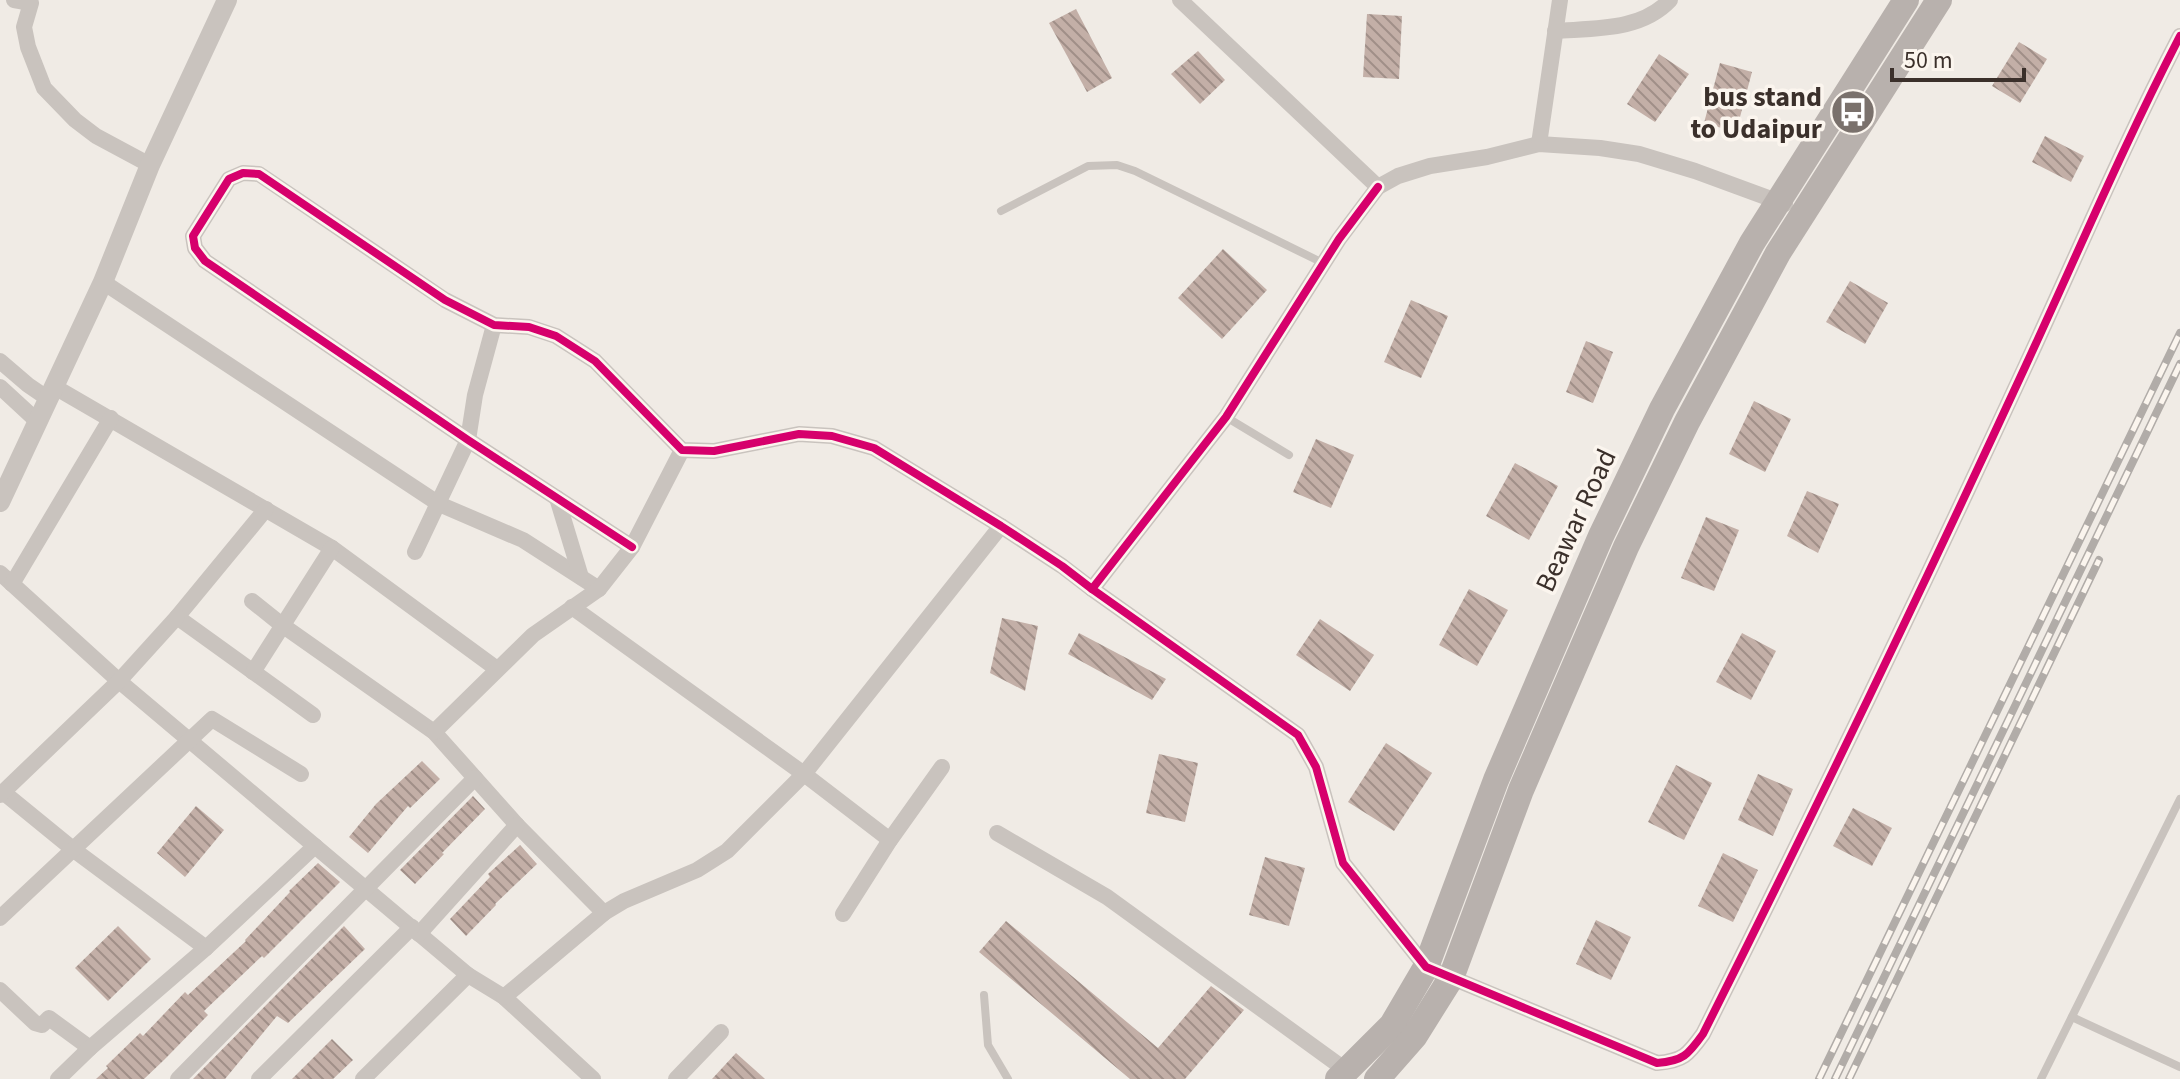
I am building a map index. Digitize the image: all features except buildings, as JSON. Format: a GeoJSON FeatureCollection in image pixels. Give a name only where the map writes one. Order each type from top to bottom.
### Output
{"type":"FeatureCollection","features":[{"type":"Feature","properties":{"kind":"main road","name":"Beawar Road"},"geometry":{"type":"LineString","coordinates":[[1342,1075],[1392,1025],[1426,967],[1496,780],[1601,536],[1662,409],[1764,223],[1906,0]]}},
{"type":"Feature","properties":{"kind":"main road","name":"Beawar Road"},"geometry":{"type":"LineString","coordinates":[[1377,1079],[1414,1037],[1451,978],[1521,790],[1626,547],[1687,422],[1784,244],[1939,0]]}},
{"type":"Feature","properties":{"kind":"street"},"geometry":{"type":"LineString","coordinates":[[0,502],[103,282],[150,165],[227,0]]}},
{"type":"Feature","properties":{"kind":"street"},"geometry":{"type":"LineString","coordinates":[[1180,0],[1378,187]]}},
{"type":"Feature","properties":{"kind":"street"},"geometry":{"type":"LineString","coordinates":[[1539,144],[1560,0]]}},
{"type":"Feature","properties":{"kind":"street"},"geometry":{"type":"LineString","coordinates":[[1555,31],[1620,26],[1644,19],[1670,0]]}},
{"type":"Feature","properties":{"kind":"street"},"geometry":{"type":"LineString","coordinates":[[26,1],[24,27],[28,47],[44,88],[75,120],[96,136],[150,165]]}},
{"type":"Feature","properties":{"kind":"street"},"geometry":{"type":"LineString","coordinates":[[632,547],[205,261],[195,248],[193,236],[229,179],[243,173],[259,174],[445,300],[494,325],[529,327],[556,336],[595,361],[682,450],[714,451],[799,434],[832,436],[874,448],[1062,566],[1298,735],[1316,767],[1343,863],[1426,967],[1657,1063],[1674,1061],[1689,1053],[1703,1034],[1825,791],[2027,363],[2093,215],[2180,36]]}},
{"type":"Feature","properties":{"kind":"street"},"geometry":{"type":"LineString","coordinates":[[1092,589],[1226,417],[1339,239],[1378,187],[1398,176],[1430,166],[1487,157],[1539,144],[1600,148],[1639,154],[1695,171],[1764,223],[1804,211]]}},
{"type":"Feature","properties":{"kind":"street"},"geometry":{"type":"LineString","coordinates":[[103,282],[439,504],[523,540],[599,589]]}},
{"type":"Feature","properties":{"kind":"street"},"geometry":{"type":"LineString","coordinates":[[415,552],[468,440],[475,395],[494,325]]}},
{"type":"Feature","properties":{"kind":"street"},"geometry":{"type":"LineString","coordinates":[[0,361],[28,385],[56,380],[111,418],[332,548],[497,669]]}},
{"type":"Feature","properties":{"kind":"street"},"geometry":{"type":"LineString","coordinates":[[0,387],[37,421]]}},
{"type":"Feature","properties":{"kind":"street"},"geometry":{"type":"LineString","coordinates":[[111,418],[6,578],[190,742],[468,975],[504,997],[593,1079]]}},
{"type":"Feature","properties":{"kind":"street"},"geometry":{"type":"LineString","coordinates":[[434,732],[533,635],[599,589],[632,547],[682,450]]}},
{"type":"Feature","properties":{"kind":"street"},"geometry":{"type":"LineString","coordinates":[[557,498],[581,577]]}},
{"type":"Feature","properties":{"kind":"street"},"geometry":{"type":"LineString","coordinates":[[206,948],[2,794],[119,681],[177,617],[266,509]]}},
{"type":"Feature","properties":{"kind":"street"},"geometry":{"type":"LineString","coordinates":[[504,997],[604,913],[624,901],[697,870],[727,851],[746,833],[804,774],[1001,526]]}},
{"type":"Feature","properties":{"kind":"street"},"geometry":{"type":"LineString","coordinates":[[253,672],[332,548]]}},
{"type":"Feature","properties":{"kind":"street"},"geometry":{"type":"LineString","coordinates":[[252,601],[434,732],[517,825],[604,913]]}},
{"type":"Feature","properties":{"kind":"street"},"geometry":{"type":"LineString","coordinates":[[567,611],[804,774],[890,840]]}},
{"type":"Feature","properties":{"kind":"street"},"geometry":{"type":"LineString","coordinates":[[177,617],[313,715]]}},
{"type":"Feature","properties":{"kind":"street"},"geometry":{"type":"LineString","coordinates":[[0,918],[212,719],[301,774]]}},
{"type":"Feature","properties":{"kind":"street"},"geometry":{"type":"LineString","coordinates":[[843,914],[942,767]]}},
{"type":"Feature","properties":{"kind":"street"},"geometry":{"type":"LineString","coordinates":[[178,1079],[475,778]]}},
{"type":"Feature","properties":{"kind":"street"},"geometry":{"type":"LineString","coordinates":[[259,1079],[416,930],[517,825]]}},
{"type":"Feature","properties":{"kind":"street"},"geometry":{"type":"LineString","coordinates":[[997,833],[1107,897],[1342,1075]]}},
{"type":"Feature","properties":{"kind":"street"},"geometry":{"type":"LineString","coordinates":[[58,1079],[315,846]]}},
{"type":"Feature","properties":{"kind":"street"},"geometry":{"type":"LineString","coordinates":[[363,1079],[468,975]]}},
{"type":"Feature","properties":{"kind":"street"},"geometry":{"type":"LineString","coordinates":[[0,990],[35,1023],[42,1025],[49,1018],[90,1048]]}},
{"type":"Feature","properties":{"kind":"street"},"geometry":{"type":"LineString","coordinates":[[676,1079],[721,1032]]}},
{"type":"Feature","properties":{"kind":"street"},"geometry":{"type":"LineString","coordinates":[[565,1079],[578,1067]]}},
{"type":"Feature","properties":{"kind":"lane"},"geometry":{"type":"LineString","coordinates":[[1001,211],[1088,166],[1117,165],[1325,260]]}},
{"type":"Feature","properties":{"kind":"lane"},"geometry":{"type":"LineString","coordinates":[[1226,417],[1289,455]]}},
{"type":"Feature","properties":{"kind":"lane"},"geometry":{"type":"LineString","coordinates":[[2041,1079],[2180,799]]}},
{"type":"Feature","properties":{"kind":"lane"},"geometry":{"type":"LineString","coordinates":[[984,995],[988,1045],[1008,1079]]}},
{"type":"Feature","properties":{"kind":"lane"},"geometry":{"type":"LineString","coordinates":[[2072,1017],[2180,1067]]}},
{"type":"Feature","properties":{"kind":"railway"},"geometry":{"type":"LineString","coordinates":[[1819,1079],[2180,333]]}},
{"type":"Feature","properties":{"kind":"railway"},"geometry":{"type":"LineString","coordinates":[[1835,1079],[2180,364]]}},
{"type":"Feature","properties":{"kind":"railway"},"geometry":{"type":"LineString","coordinates":[[1849,1079],[2099,560]]}},
{"type":"Feature","properties":{"kind":"cycle path"},"geometry":{"type":"LineString","coordinates":[[1378,187],[1339,239],[1226,417],[1092,589],[1298,735],[1316,767],[1343,863],[1426,967],[1657,1063],[1666,1062],[1684,1056],[1703,1034],[1827,785],[2180,36]]}},
{"type":"Feature","properties":{"kind":"cycle path"},"geometry":{"type":"LineString","coordinates":[[632,547],[205,261],[195,248],[193,236],[229,179],[243,173],[259,174],[445,300],[494,325],[529,327],[556,336],[595,361],[682,450],[714,451],[799,434],[832,436],[874,448],[1001,526],[1092,589]]}},
{"type":"Feature","properties":{"kind":"place","name":"bus stand to Udaipur"},"geometry":{"type":"Point","coordinates":[1853,112]}}]}
